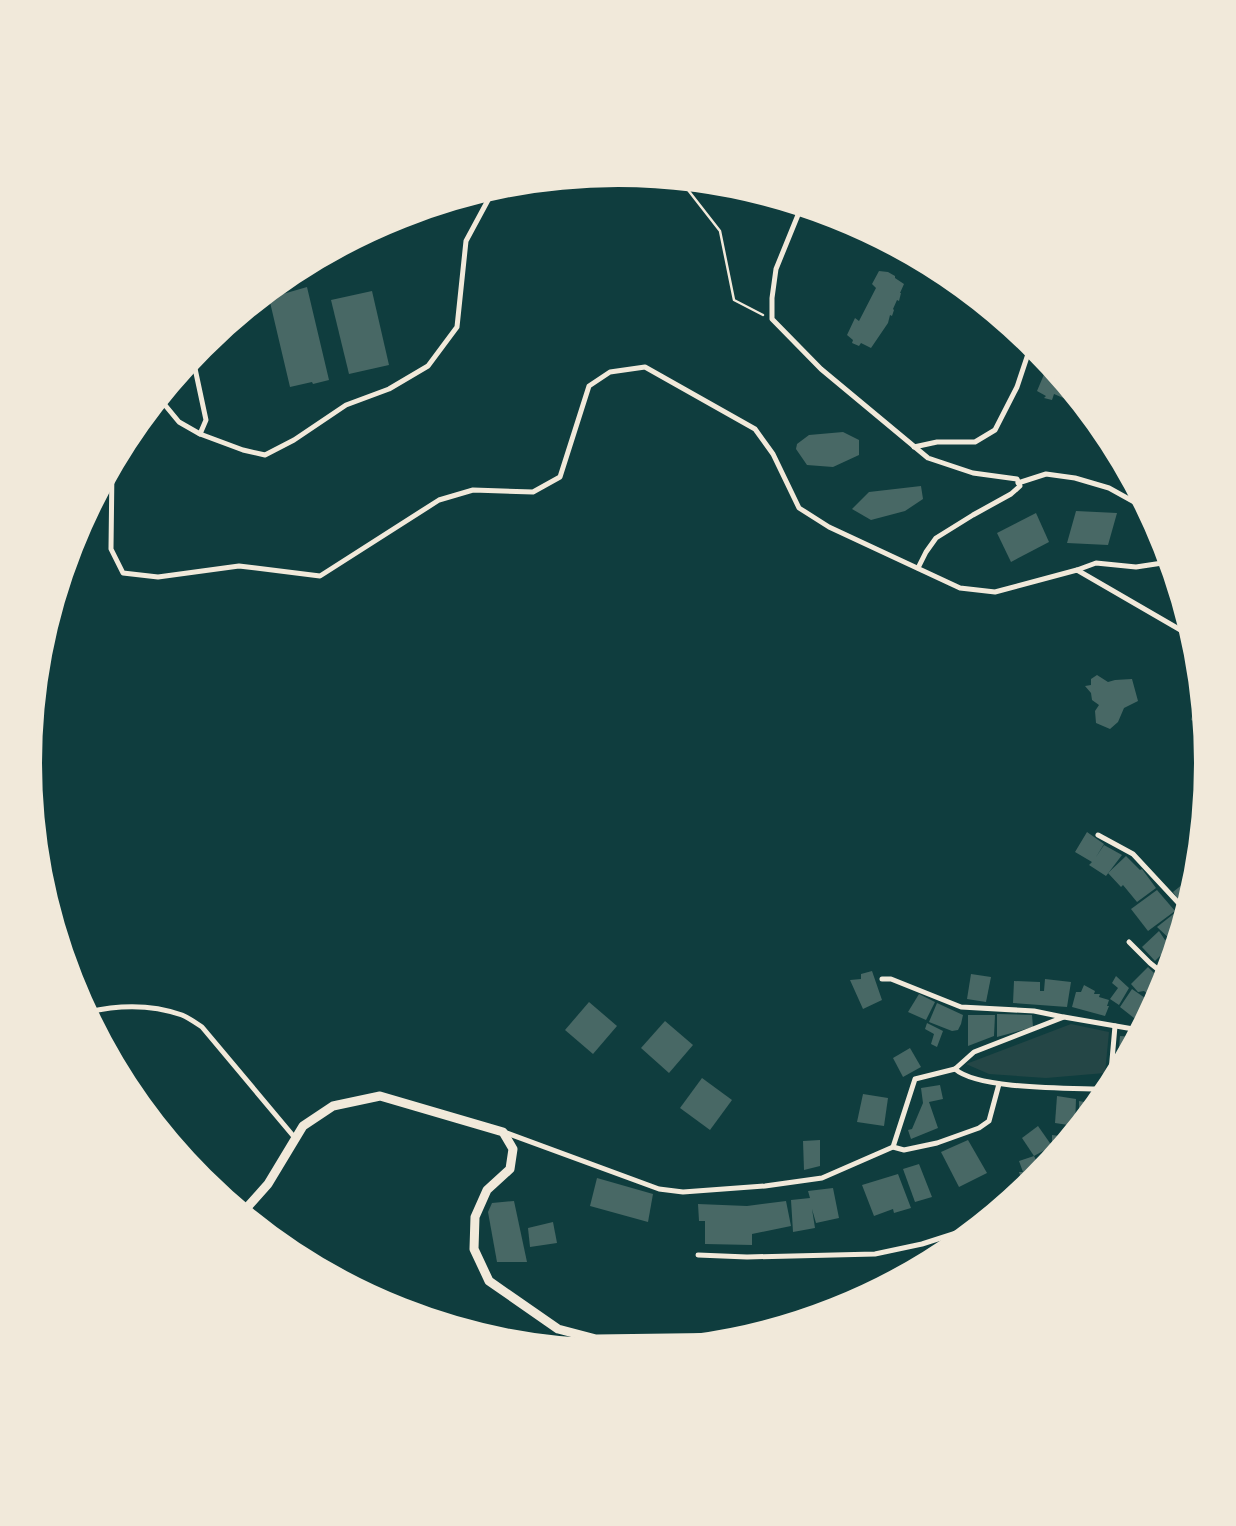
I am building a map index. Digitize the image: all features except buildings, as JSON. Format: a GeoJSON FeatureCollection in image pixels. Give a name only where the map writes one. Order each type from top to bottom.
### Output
{"type":"FeatureCollection","features":[{"type":"Feature","properties":{"kind":"street"},"geometry":{"type":"LineString","coordinates":[[164,403],[179,422],[200,434],[242,450],[265,455],[294,440],[346,405],[389,389],[428,366],[457,327],[466,241],[489,198]]}},
{"type":"Feature","properties":{"kind":"street"},"geometry":{"type":"LineString","coordinates":[[799,212],[776,269],[772,298],[772,319],[822,369],[928,458],[973,473],[1016,480],[1020,486],[1011,494],[973,514],[936,538],[918,568]]}},
{"type":"Feature","properties":{"kind":"street"},"geometry":{"type":"LineString","coordinates":[[914,447],[937,442],[975,442],[996,430],[1016,387],[1028,353]]}},
{"type":"Feature","properties":{"kind":"street"},"geometry":{"type":"LineString","coordinates":[[195,367],[206,420],[200,434]]}},
{"type":"Feature","properties":{"kind":"street"},"geometry":{"type":"LineString","coordinates":[[112,481],[111,549],[123,573],[158,577],[239,566],[320,576],[439,500],[473,490],[533,492],[560,477],[589,386],[610,372],[645,367],[755,429],[773,454],[799,508],[830,528],[960,588],[995,592],[1096,563],[1136,567],[1162,563]]}},
{"type":"Feature","properties":{"kind":"street"},"geometry":{"type":"LineString","coordinates":[[1018,483],[1046,474],[1076,478],[1109,488],[1136,503]]}},
{"type":"Feature","properties":{"kind":"street"},"geometry":{"type":"LineString","coordinates":[[1077,570],[1182,631]]}},
{"type":"Feature","properties":{"kind":"street"},"geometry":{"type":"LineString","coordinates":[[1098,835],[1133,854],[1180,904]]}},
{"type":"Feature","properties":{"kind":"street"},"geometry":{"type":"LineString","coordinates":[[1129,942],[1159,970]]}},
{"type":"Feature","properties":{"kind":"street"},"geometry":{"type":"LineString","coordinates":[[882,979],[891,979],[961,1007],[1034,1011],[1064,1018],[1133,1029]]}},
{"type":"Feature","properties":{"kind":"street"},"geometry":{"type":"LineString","coordinates":[[94,1011],[110,1007],[147,1007],[182,1015],[202,1027],[295,1138]]}},
{"type":"Feature","properties":{"kind":"street"},"geometry":{"type":"LineString","coordinates":[[893,1147],[916,1079],[955,1069],[974,1052],[1064,1018]]}},
{"type":"Feature","properties":{"kind":"street"},"geometry":{"type":"LineString","coordinates":[[1111,1067],[1115,1026]]}},
{"type":"Feature","properties":{"kind":"street"},"geometry":{"type":"LineString","coordinates":[[955,1069],[961,1075],[999,1084],[1097,1090]]}},
{"type":"Feature","properties":{"kind":"street"},"geometry":{"type":"LineString","coordinates":[[247,1208],[268,1184],[303,1126],[333,1106],[380,1096],[503,1132],[659,1189],[683,1192],[765,1186],[822,1178],[893,1147],[904,1150],[937,1143],[979,1128],[989,1121],[999,1084]]}},
{"type":"Feature","properties":{"kind":"street"},"geometry":{"type":"LineString","coordinates":[[503,1132],[513,1149],[510,1168],[487,1190],[475,1217],[474,1250],[488,1281],[558,1329],[596,1340],[682,1338]]}},
{"type":"Feature","properties":{"kind":"street"},"geometry":{"type":"LineString","coordinates":[[698,1255],[756,1257],[875,1254],[922,1244],[957,1233]]}},
{"type":"Feature","properties":{"kind":"path"},"geometry":{"type":"LineString","coordinates":[[687,188],[720,231],[734,300],[772,319]]}},
{"type":"Feature","properties":{"kind":"shaded area"},"geometry":{"type":"Polygon","coordinates":[[[1071,1024],[1109,1032],[1105,1073],[1046,1078],[989,1074],[966,1064],[1071,1024]]]}}]}
